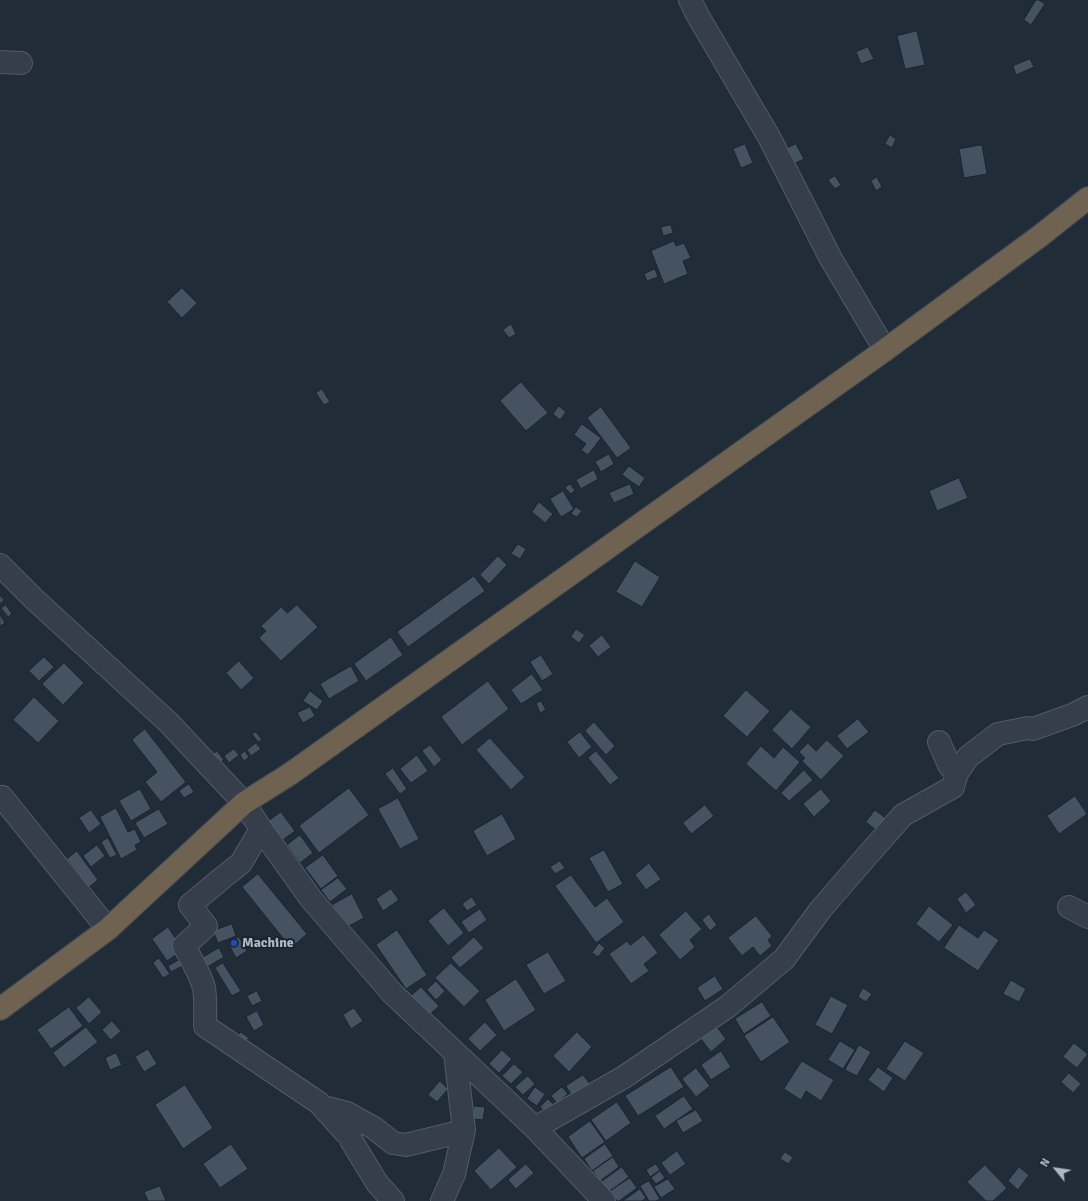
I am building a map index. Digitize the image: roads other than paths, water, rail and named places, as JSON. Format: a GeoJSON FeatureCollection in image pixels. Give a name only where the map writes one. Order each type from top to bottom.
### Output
{"type":"FeatureCollection","features":[{"type":"Feature","properties":{"kind":"highway"},"geometry":{"type":"LineString","coordinates":[[0,1009],[108,929],[244,803],[290,774],[885,350],[1040,236],[1088,198]]}},
{"type":"Feature","properties":{"kind":"street"},"geometry":{"type":"LineString","coordinates":[[690,0],[769,137],[831,259],[885,350]]}},
{"type":"Feature","properties":{"kind":"street"},"geometry":{"type":"LineString","coordinates":[[0,565],[34,599],[169,723],[244,803],[311,899],[392,993],[535,1128],[604,1201]]}},
{"type":"Feature","properties":{"kind":"street"},"geometry":{"type":"LineString","coordinates":[[535,1128],[624,1077],[727,1007],[784,959],[821,909],[866,856],[903,816],[953,787],[957,772],[968,757],[998,734],[1028,728],[1034,729],[1072,715],[1088,706]]}},
{"type":"Feature","properties":{"kind":"street"},"geometry":{"type":"LineString","coordinates":[[939,742],[949,765],[957,772]]}},
{"type":"Feature","properties":{"kind":"street"},"geometry":{"type":"LineString","coordinates":[[2,797],[108,929]]}},
{"type":"Feature","properties":{"kind":"street"},"geometry":{"type":"LineString","coordinates":[[261,829],[241,863],[190,905],[206,926],[184,946],[197,970],[204,989],[205,1026],[319,1103],[345,1132],[350,1135],[351,1140],[377,1183],[393,1201]]}},
{"type":"Feature","properties":{"kind":"street"},"geometry":{"type":"LineString","coordinates":[[1069,907],[1088,917]]}},
{"type":"Feature","properties":{"kind":"street"},"geometry":{"type":"LineString","coordinates":[[442,1201],[454,1174],[463,1131],[456,1053]]}},
{"type":"Feature","properties":{"kind":"street"},"geometry":{"type":"LineString","coordinates":[[322,1106],[347,1113],[374,1128],[393,1143],[406,1145],[463,1131]]}},
{"type":"Feature","properties":{"kind":"place","name":"Machine"},"geometry":{"type":"Point","coordinates":[234,943]}}]}
